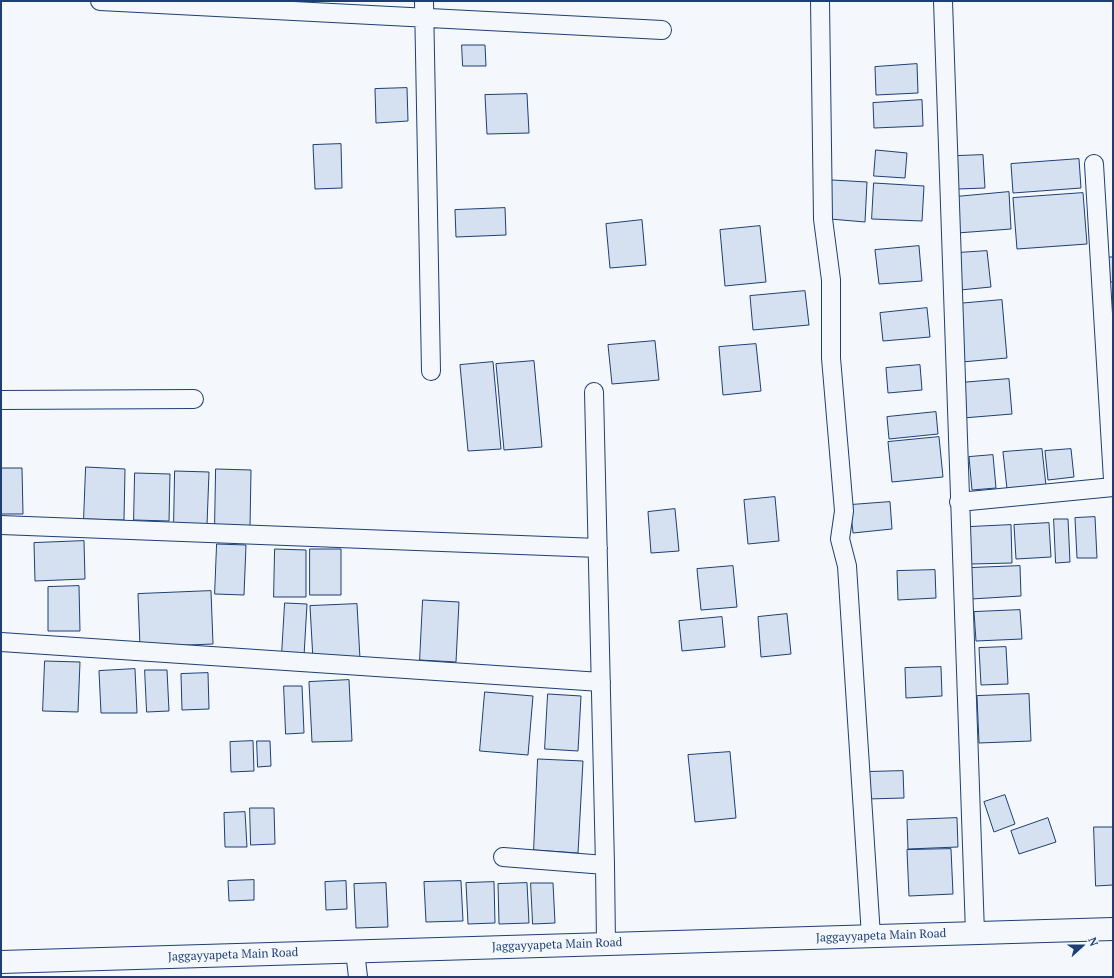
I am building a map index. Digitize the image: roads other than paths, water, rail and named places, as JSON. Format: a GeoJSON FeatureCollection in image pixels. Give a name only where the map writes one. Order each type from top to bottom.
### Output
{"type":"FeatureCollection","features":[{"type":"Feature","properties":{"kind":"main road","name":"Jaggayyapeta Main Road"},"geometry":{"type":"LineString","coordinates":[[1,962],[1113,929]]}},
{"type":"Feature","properties":{"kind":"street"},"geometry":{"type":"LineString","coordinates":[[100,1],[424,9],[662,30]]}},
{"type":"Feature","properties":{"kind":"street"},"geometry":{"type":"LineString","coordinates":[[820,1],[822,219],[831,280],[831,358],[844,511],[840,539],[847,566],[871,936]]}},
{"type":"Feature","properties":{"kind":"street"},"geometry":{"type":"LineString","coordinates":[[943,1],[959,502],[975,933]]}},
{"type":"Feature","properties":{"kind":"street"},"geometry":{"type":"LineString","coordinates":[[424,9],[431,372]]}},
{"type":"Feature","properties":{"kind":"street"},"geometry":{"type":"LineString","coordinates":[[1094,164],[1113,480]]}},
{"type":"Feature","properties":{"kind":"street"},"geometry":{"type":"LineString","coordinates":[[594,392],[606,944]]}},
{"type":"Feature","properties":{"kind":"street"},"geometry":{"type":"LineString","coordinates":[[1,400],[194,398]]}},
{"type":"Feature","properties":{"kind":"street"},"geometry":{"type":"LineString","coordinates":[[959,502],[1113,487]]}},
{"type":"Feature","properties":{"kind":"street"},"geometry":{"type":"LineString","coordinates":[[1,525],[598,548]]}},
{"type":"Feature","properties":{"kind":"street"},"geometry":{"type":"LineString","coordinates":[[1,642],[601,682]]}},
{"type":"Feature","properties":{"kind":"street"},"geometry":{"type":"LineString","coordinates":[[503,857],[605,865]]}},
{"type":"Feature","properties":{"kind":"street"},"geometry":{"type":"LineString","coordinates":[[355,951],[358,977]]}}]}
